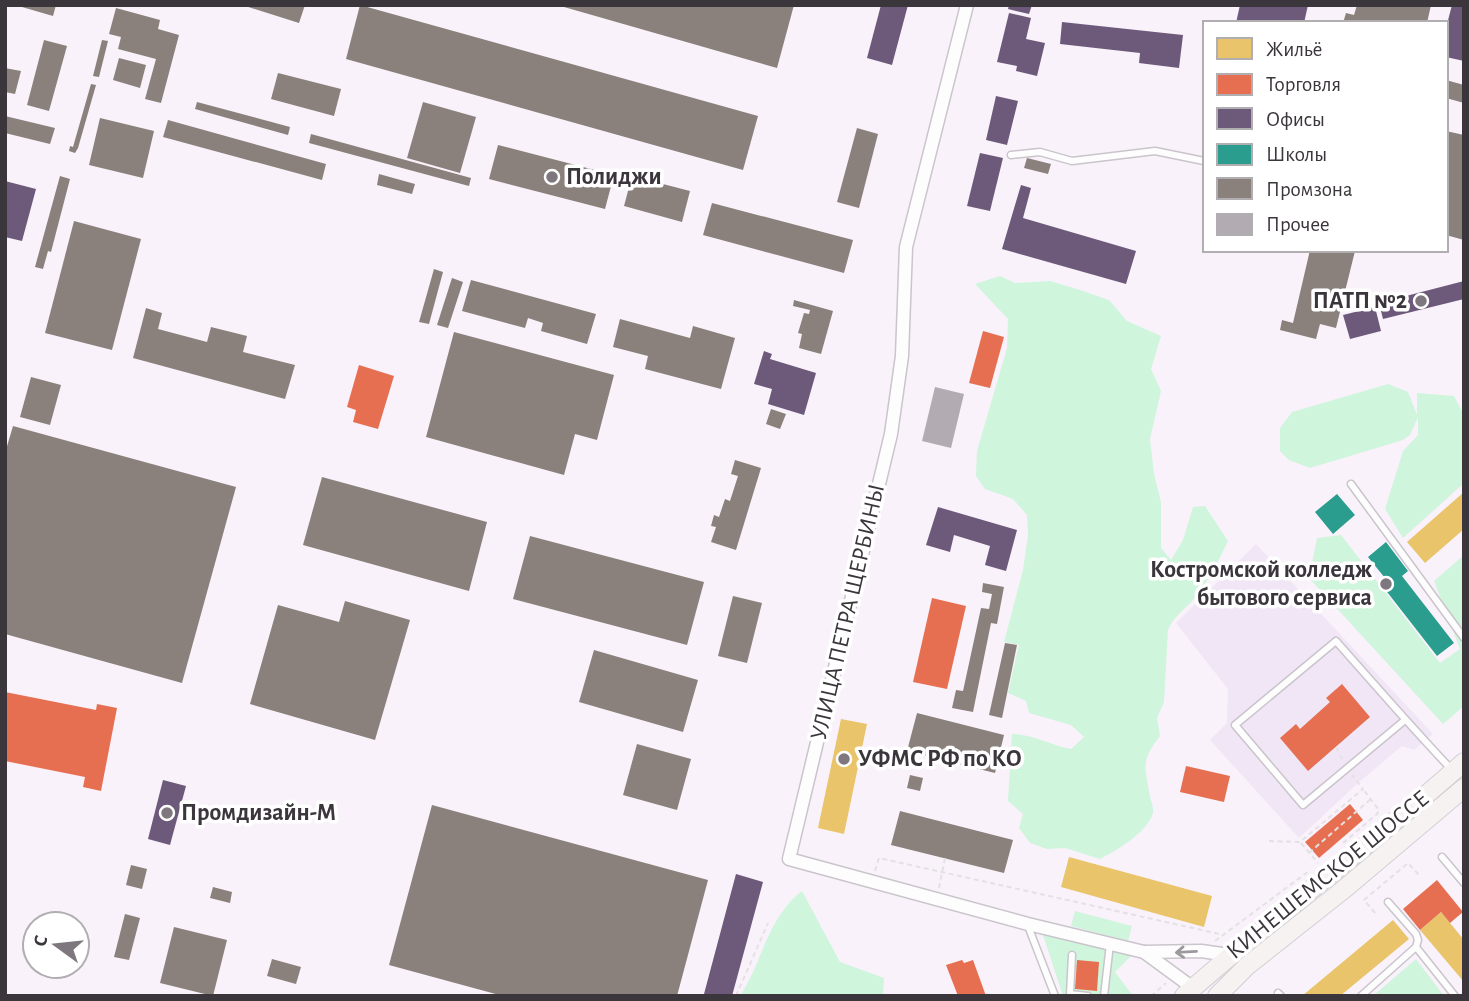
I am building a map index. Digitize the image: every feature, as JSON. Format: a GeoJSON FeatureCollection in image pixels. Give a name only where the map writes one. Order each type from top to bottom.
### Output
{"type":"FeatureCollection","features":[{"type":"Feature","properties":{"kind":"main road","name":"КИНЕШЕМСКОЕ ШОССЕ"},"geometry":{"type":"LineString","coordinates":[[1188,992],[1229,955],[1459,767]]}},
{"type":"Feature","properties":{"kind":"main road","name":"КИНЕШЕМСКОЕ ШОССЕ"},"geometry":{"type":"LineString","coordinates":[[1217,996],[1247,966],[1464,789]]}},
{"type":"Feature","properties":{"kind":"street","name":"УЛИЦА ПЕТРА ЩЕРБИНЫ"},"geometry":{"type":"LineString","coordinates":[[967,5],[906,247],[902,356],[891,434],[789,859],[1028,924],[1144,952],[1201,951],[1229,955]]}},
{"type":"Feature","properties":{"kind":"street","name":"УЛИЦА ПЕТРА ЩЕРБИНЫ"},"geometry":{"type":"LineString","coordinates":[[1144,952],[1176,974],[1188,992]]}},
{"type":"Feature","properties":{"kind":"lane"},"geometry":{"type":"LineString","coordinates":[[1011,155],[1041,152],[1072,161],[1155,151],[1203,161]]}},
{"type":"Feature","properties":{"kind":"lane"},"geometry":{"type":"LineString","coordinates":[[1351,484],[1464,638]]}},
{"type":"Feature","properties":{"kind":"lane"},"geometry":{"type":"LineString","coordinates":[[1405,720],[1303,805],[1235,725],[1336,641],[1405,720],[1459,767]]}},
{"type":"Feature","properties":{"kind":"lane"},"geometry":{"type":"LineString","coordinates":[[1442,857],[1464,883]]}},
{"type":"Feature","properties":{"kind":"lane"},"geometry":{"type":"LineString","coordinates":[[1361,996],[1416,947],[1416,934],[1388,902]]}},
{"type":"Feature","properties":{"kind":"lane"},"geometry":{"type":"LineString","coordinates":[[1028,924],[1055,996]]}},
{"type":"Feature","properties":{"kind":"lane"},"geometry":{"type":"LineString","coordinates":[[1104,996],[1110,944]]}},
{"type":"Feature","properties":{"kind":"lane"},"geometry":{"type":"LineString","coordinates":[[1416,947],[1455,996]]}},
{"type":"Feature","properties":{"kind":"lane"},"geometry":{"type":"LineString","coordinates":[[1072,955],[1070,994],[1088,996]]}},
{"type":"Feature","properties":{"kind":"path"},"geometry":{"type":"LineString","coordinates":[[1336,747],[1347,769],[1377,805],[1377,814],[1338,847]]}},
{"type":"Feature","properties":{"kind":"path"},"geometry":{"type":"LineString","coordinates":[[1269,841],[1300,842],[1363,789]]}},
{"type":"Feature","properties":{"kind":"path"},"geometry":{"type":"LineString","coordinates":[[1309,853],[1372,798]]}},
{"type":"Feature","properties":{"kind":"path"},"geometry":{"type":"LineString","coordinates":[[1300,842],[1318,864]]}},
{"type":"Feature","properties":{"kind":"path"},"geometry":{"type":"LineString","coordinates":[[872,881],[879,858],[1224,935]]}},
{"type":"Feature","properties":{"kind":"path"},"geometry":{"type":"LineString","coordinates":[[936,899],[946,858]]}},
{"type":"Feature","properties":{"kind":"path"},"geometry":{"type":"LineString","coordinates":[[1375,913],[1364,900],[1408,863],[1420,876]]}},
{"type":"Feature","properties":{"kind":"path"},"geometry":{"type":"LineString","coordinates":[[1201,951],[1309,871]]}},
{"type":"Feature","properties":{"kind":"path"},"geometry":{"type":"LineString","coordinates":[[736,996],[768,923]]}},
{"type":"Feature","properties":{"kind":"path"},"geometry":{"type":"LineString","coordinates":[[1151,996],[1176,974]]}},
{"type":"Feature","properties":{"kind":"shaded area"},"geometry":{"type":"Polygon","coordinates":[[[1256,544],[1433,734],[1414,750],[1402,746],[1299,838],[1210,740],[1227,723],[1228,689],[1176,623],[1256,544]]]}},
{"type":"Feature","properties":{"kind":"green space"},"geometry":{"type":"Polygon","coordinates":[[[1000,276],[1015,283],[1050,281],[1109,300],[1127,321],[1161,336],[1151,369],[1161,391],[1150,439],[1161,502],[1161,548],[1171,560],[1183,540],[1193,507],[1205,506],[1228,541],[1203,586],[1168,630],[1164,702],[1157,718],[1160,736],[1149,752],[1146,765],[1153,813],[1138,834],[1100,859],[1065,848],[1047,849],[1030,843],[1019,828],[1023,814],[1008,801],[1012,734],[1071,749],[1084,737],[1071,725],[1029,713],[1026,701],[1008,693],[1019,645],[1004,642],[1023,570],[1028,535],[1027,515],[1013,499],[985,489],[976,476],[977,451],[1007,348],[1008,319],[975,284],[1000,276]]]}},
{"type":"Feature","properties":{"kind":"green space"},"geometry":{"type":"Polygon","coordinates":[[[1388,384],[1408,392],[1417,415],[1417,393],[1454,396],[1464,415],[1464,483],[1403,538],[1385,509],[1403,451],[1418,435],[1418,417],[1410,435],[1403,440],[1310,468],[1289,460],[1280,451],[1280,428],[1292,412],[1388,384]]]}},
{"type":"Feature","properties":{"kind":"green space"},"geometry":{"type":"Polygon","coordinates":[[[1341,535],[1440,663],[1460,649],[1434,581],[1464,555],[1464,706],[1443,724],[1309,578],[1317,538],[1341,535]]]}},
{"type":"Feature","properties":{"kind":"green space"},"geometry":{"type":"Polygon","coordinates":[[[802,891],[840,962],[884,978],[883,996],[740,996],[773,927],[790,902],[802,891]]]}},
{"type":"Feature","properties":{"kind":"green space"},"geometry":{"type":"Polygon","coordinates":[[[1075,911],[1132,926],[1128,941],[1071,926],[1075,911]]]}},
{"type":"Feature","properties":{"kind":"green space"},"geometry":{"type":"Polygon","coordinates":[[[1043,935],[1133,954],[1115,972],[1133,996],[1063,996],[1043,935]]]}},
{"type":"Feature","properties":{"kind":"green space"},"geometry":{"type":"Polygon","coordinates":[[[1416,959],[1444,996],[1373,996],[1416,959]]]}},
{"type":"Feature","properties":{"kind":"building: Жильё"},"geometry":{"type":"Polygon","coordinates":[[[1464,492],[1464,529],[1425,563],[1407,542],[1464,492]]]}},
{"type":"Feature","properties":{"kind":"building: Жильё"},"geometry":{"type":"Polygon","coordinates":[[[841,719],[867,724],[844,834],[818,828],[841,719]]]}},
{"type":"Feature","properties":{"kind":"building: Жильё"},"geometry":{"type":"Polygon","coordinates":[[[1069,857],[1212,896],[1204,927],[1061,887],[1069,857]]]}},
{"type":"Feature","properties":{"kind":"building: Жильё"},"geometry":{"type":"Polygon","coordinates":[[[1441,912],[1464,940],[1464,982],[1420,930],[1441,912]]]}},
{"type":"Feature","properties":{"kind":"building: Жильё"},"geometry":{"type":"Polygon","coordinates":[[[1393,920],[1409,939],[1340,996],[1302,996],[1393,920]]]}},
{"type":"Feature","properties":{"kind":"building: Торговля"},"geometry":{"type":"Polygon","coordinates":[[[983,331],[1004,337],[990,388],[969,383],[983,331]]]}},
{"type":"Feature","properties":{"kind":"building: Торговля"},"geometry":{"type":"Polygon","coordinates":[[[359,365],[394,376],[378,429],[353,422],[356,410],[347,407],[359,365]]]}},
{"type":"Feature","properties":{"kind":"building: Торговля"},"geometry":{"type":"Polygon","coordinates":[[[932,598],[966,606],[947,689],[913,682],[932,598]]]}},
{"type":"Feature","properties":{"kind":"building: Торговля"},"geometry":{"type":"Polygon","coordinates":[[[1342,684],[1370,717],[1308,771],[1280,738],[1296,724],[1300,729],[1330,702],[1326,698],[1342,684]]]}},
{"type":"Feature","properties":{"kind":"building: Торговля"},"geometry":{"type":"Polygon","coordinates":[[[5,692],[96,710],[97,704],[117,708],[101,791],[83,787],[85,777],[5,761],[5,692]]]}},
{"type":"Feature","properties":{"kind":"building: Торговля"},"geometry":{"type":"Polygon","coordinates":[[[1186,766],[1230,776],[1224,802],[1180,792],[1186,766]]]}},
{"type":"Feature","properties":{"kind":"building: Торговля"},"geometry":{"type":"Polygon","coordinates":[[[1350,804],[1363,820],[1319,858],[1305,842],[1350,804]]]}},
{"type":"Feature","properties":{"kind":"building: Торговля"},"geometry":{"type":"Polygon","coordinates":[[[1437,880],[1463,912],[1450,923],[1441,912],[1420,930],[1403,909],[1437,880]]]}},
{"type":"Feature","properties":{"kind":"building: Торговля"},"geometry":{"type":"Polygon","coordinates":[[[962,960],[964,963],[973,960],[986,996],[958,996],[946,965],[962,960]]]}},
{"type":"Feature","properties":{"kind":"building: Торговля"},"geometry":{"type":"Polygon","coordinates":[[[1077,960],[1099,962],[1097,991],[1075,989],[1077,960]]]}},
{"type":"Feature","properties":{"kind":"building: Офисы"},"geometry":{"type":"Polygon","coordinates":[[[881,5],[908,5],[892,65],[867,58],[881,5]]]}},
{"type":"Feature","properties":{"kind":"building: Офисы"},"geometry":{"type":"Polygon","coordinates":[[[1009,5],[1032,5],[1029,14],[1008,9],[1009,5]]]}},
{"type":"Feature","properties":{"kind":"building: Офисы"},"geometry":{"type":"Polygon","coordinates":[[[1240,5],[1308,5],[1304,21],[1236,21],[1240,5]]]}},
{"type":"Feature","properties":{"kind":"building: Офисы"},"geometry":{"type":"Polygon","coordinates":[[[1452,5],[1464,5],[1464,61],[1448,57],[1448,21],[1452,5]]]}},
{"type":"Feature","properties":{"kind":"building: Офисы"},"geometry":{"type":"Polygon","coordinates":[[[1009,13],[1031,18],[1026,39],[1045,43],[1037,76],[1016,71],[1017,66],[997,62],[1009,13]]]}},
{"type":"Feature","properties":{"kind":"building: Офисы"},"geometry":{"type":"Polygon","coordinates":[[[1062,22],[1183,35],[1179,68],[1139,63],[1140,53],[1060,44],[1062,22]]]}},
{"type":"Feature","properties":{"kind":"building: Офисы"},"geometry":{"type":"Polygon","coordinates":[[[996,96],[1018,101],[1007,145],[986,140],[996,96]]]}},
{"type":"Feature","properties":{"kind":"building: Офисы"},"geometry":{"type":"Polygon","coordinates":[[[980,153],[1003,158],[990,211],[967,206],[980,153]]]}},
{"type":"Feature","properties":{"kind":"building: Офисы"},"geometry":{"type":"Polygon","coordinates":[[[5,181],[36,189],[22,241],[5,237],[5,181]]]}},
{"type":"Feature","properties":{"kind":"building: Офисы"},"geometry":{"type":"Polygon","coordinates":[[[1021,185],[1031,188],[1023,218],[1136,251],[1126,284],[1002,249],[1021,185]]]}},
{"type":"Feature","properties":{"kind":"building: Офисы","name":"ПАТП №2"},"geometry":{"type":"Polygon","coordinates":[[[1464,281],[1464,299],[1383,319],[1379,303],[1464,281]]]}},
{"type":"Feature","properties":{"kind":"building: Офисы"},"geometry":{"type":"Polygon","coordinates":[[[1375,307],[1381,331],[1350,339],[1343,315],[1375,307]]]}},
{"type":"Feature","properties":{"kind":"building: Офисы"},"geometry":{"type":"Polygon","coordinates":[[[764,351],[772,354],[770,359],[816,373],[804,415],[768,404],[772,389],[754,384],[764,351]]]}},
{"type":"Feature","properties":{"kind":"building: Офисы"},"geometry":{"type":"Polygon","coordinates":[[[938,507],[1017,530],[1006,571],[985,565],[990,546],[954,535],[950,552],[926,545],[938,507]]]}},
{"type":"Feature","properties":{"kind":"building: Офисы","name":"Промдизайн-М"},"geometry":{"type":"Polygon","coordinates":[[[163,780],[186,786],[170,845],[148,839],[163,780]]]}},
{"type":"Feature","properties":{"kind":"building: Офисы"},"geometry":{"type":"Polygon","coordinates":[[[736,874],[763,882],[732,996],[710,996],[704,994],[736,874]]]}},
{"type":"Feature","properties":{"kind":"building: Школы"},"geometry":{"type":"Polygon","coordinates":[[[1337,494],[1355,515],[1333,534],[1315,512],[1337,494]]]}},
{"type":"Feature","properties":{"kind":"building: Школы"},"geometry":{"type":"Polygon","coordinates":[[[1386,542],[1408,571],[1402,576],[1454,643],[1437,656],[1384,588],[1389,583],[1368,557],[1386,542]]]}},
{"type":"Feature","properties":{"kind":"building: Промзона"},"geometry":{"type":"Polygon","coordinates":[[[15,5],[56,5],[53,16],[15,5]]]}},
{"type":"Feature","properties":{"kind":"building: Промзона"},"geometry":{"type":"Polygon","coordinates":[[[242,5],[305,5],[299,23],[242,5]]]}},
{"type":"Feature","properties":{"kind":"building: Промзона"},"geometry":{"type":"Polygon","coordinates":[[[360,5],[758,116],[743,170],[346,59],[360,5]]]}},
{"type":"Feature","properties":{"kind":"building: Промзона"},"geometry":{"type":"Polygon","coordinates":[[[557,5],[794,5],[777,68],[557,5]]]}},
{"type":"Feature","properties":{"kind":"building: Промзона"},"geometry":{"type":"Polygon","coordinates":[[[1357,5],[1431,5],[1427,21],[1344,21],[1346,13],[1354,15],[1357,5]]]}},
{"type":"Feature","properties":{"kind":"building: Промзона"},"geometry":{"type":"Polygon","coordinates":[[[116,8],[160,20],[158,29],[179,35],[161,103],[145,99],[156,59],[118,49],[121,37],[109,34],[116,8]]]}},
{"type":"Feature","properties":{"kind":"building: Промзона"},"geometry":{"type":"Polygon","coordinates":[[[44,40],[67,46],[49,111],[27,105],[44,40]]]}},
{"type":"Feature","properties":{"kind":"building: Промзона"},"geometry":{"type":"Polygon","coordinates":[[[102,40],[108,41],[99,77],[93,76],[102,40]]]}},
{"type":"Feature","properties":{"kind":"building: Промзона"},"geometry":{"type":"Polygon","coordinates":[[[119,58],[146,65],[140,88],[113,80],[119,58]]]}},
{"type":"Feature","properties":{"kind":"building: Промзона"},"geometry":{"type":"Polygon","coordinates":[[[5,68],[21,71],[15,94],[5,92],[5,68]]]}},
{"type":"Feature","properties":{"kind":"building: Промзона"},"geometry":{"type":"Polygon","coordinates":[[[278,73],[341,89],[334,116],[271,99],[278,73]]]}},
{"type":"Feature","properties":{"kind":"building: Промзона"},"geometry":{"type":"Polygon","coordinates":[[[1448,81],[1464,85],[1464,103],[1448,99],[1448,81]]]}},
{"type":"Feature","properties":{"kind":"building: Промзона"},"geometry":{"type":"Polygon","coordinates":[[[91,84],[96,85],[75,153],[69,151],[70,146],[73,147],[91,84]]]}},
{"type":"Feature","properties":{"kind":"building: Промзона"},"geometry":{"type":"Polygon","coordinates":[[[197,102],[290,127],[288,135],[195,109],[197,102]]]}},
{"type":"Feature","properties":{"kind":"building: Промзона"},"geometry":{"type":"Polygon","coordinates":[[[423,102],[476,117],[460,173],[407,158],[423,102]]]}},
{"type":"Feature","properties":{"kind":"building: Промзона"},"geometry":{"type":"Polygon","coordinates":[[[5,116],[55,128],[50,144],[5,133],[5,116]]]}},
{"type":"Feature","properties":{"kind":"building: Промзона"},"geometry":{"type":"Polygon","coordinates":[[[100,118],[154,131],[143,178],[89,165],[100,118]]]}},
{"type":"Feature","properties":{"kind":"building: Промзона"},"geometry":{"type":"Polygon","coordinates":[[[168,120],[326,164],[322,180],[163,137],[168,120]]]}},
{"type":"Feature","properties":{"kind":"building: Промзона"},"geometry":{"type":"Polygon","coordinates":[[[857,128],[878,134],[859,208],[837,202],[857,128]]]}},
{"type":"Feature","properties":{"kind":"building: Промзона"},"geometry":{"type":"Polygon","coordinates":[[[1448,131],[1464,135],[1464,240],[1448,236],[1448,131]]]}},
{"type":"Feature","properties":{"kind":"building: Промзона"},"geometry":{"type":"Polygon","coordinates":[[[311,134],[471,178],[469,186],[309,143],[311,134]]]}},
{"type":"Feature","properties":{"kind":"building: Промзона","name":"Полиджи"},"geometry":{"type":"Polygon","coordinates":[[[498,145],[614,175],[605,209],[489,179],[498,145]]]}},
{"type":"Feature","properties":{"kind":"building: Промзона"},"geometry":{"type":"Polygon","coordinates":[[[1027,158],[1051,164],[1048,174],[1024,168],[1027,158]]]}},
{"type":"Feature","properties":{"kind":"building: Промзона"},"geometry":{"type":"Polygon","coordinates":[[[379,174],[415,184],[412,194],[377,185],[379,174]]]}},
{"type":"Feature","properties":{"kind":"building: Промзона"},"geometry":{"type":"Polygon","coordinates":[[[60,176],[70,179],[51,252],[48,251],[43,269],[35,267],[60,176]]]}},
{"type":"Feature","properties":{"kind":"building: Промзона"},"geometry":{"type":"Polygon","coordinates":[[[632,176],[690,191],[682,222],[624,206],[632,176]]]}},
{"type":"Feature","properties":{"kind":"building: Промзона"},"geometry":{"type":"Polygon","coordinates":[[[712,203],[853,240],[844,273],[703,235],[712,203]]]}},
{"type":"Feature","properties":{"kind":"building: Промзона"},"geometry":{"type":"Polygon","coordinates":[[[74,221],[141,239],[112,350],[45,333],[74,221]]]}},
{"type":"Feature","properties":{"kind":"building: Промзона"},"geometry":{"type":"Polygon","coordinates":[[[1310,252],[1355,252],[1336,328],[1320,324],[1316,339],[1280,330],[1282,320],[1293,323],[1310,252]]]}},
{"type":"Feature","properties":{"kind":"building: Промзона"},"geometry":{"type":"Polygon","coordinates":[[[434,269],[443,272],[429,324],[419,322],[434,269]]]}},
{"type":"Feature","properties":{"kind":"building: Промзона"},"geometry":{"type":"Polygon","coordinates":[[[452,278],[463,282],[448,328],[437,325],[452,278]]]}},
{"type":"Feature","properties":{"kind":"building: Промзона"},"geometry":{"type":"Polygon","coordinates":[[[471,280],[596,314],[587,344],[541,331],[543,323],[528,318],[525,328],[462,311],[471,280]]]}},
{"type":"Feature","properties":{"kind":"building: Промзона"},"geometry":{"type":"Polygon","coordinates":[[[794,300],[833,311],[821,354],[799,348],[802,334],[798,333],[804,313],[809,314],[810,310],[793,306],[794,300]]]}},
{"type":"Feature","properties":{"kind":"building: Промзона"},"geometry":{"type":"Polygon","coordinates":[[[146,308],[162,313],[158,329],[207,342],[211,327],[247,336],[243,352],[295,365],[285,399],[133,358],[146,308]]]}},
{"type":"Feature","properties":{"kind":"building: Промзона"},"geometry":{"type":"Polygon","coordinates":[[[620,319],[690,338],[693,326],[735,338],[721,389],[645,369],[648,356],[613,347],[620,319]]]}},
{"type":"Feature","properties":{"kind":"building: Промзона"},"geometry":{"type":"Polygon","coordinates":[[[454,332],[614,375],[597,440],[575,434],[564,475],[426,437],[454,332]]]}},
{"type":"Feature","properties":{"kind":"building: Промзона"},"geometry":{"type":"Polygon","coordinates":[[[31,377],[61,385],[50,425],[20,417],[31,377]]]}},
{"type":"Feature","properties":{"kind":"building: Промзона"},"geometry":{"type":"Polygon","coordinates":[[[771,409],[786,414],[780,429],[766,424],[771,409]]]}},
{"type":"Feature","properties":{"kind":"building: Промзона"},"geometry":{"type":"Polygon","coordinates":[[[13,426],[236,487],[182,683],[5,634],[5,453],[13,426]]]}},
{"type":"Feature","properties":{"kind":"building: Промзона"},"geometry":{"type":"Polygon","coordinates":[[[735,460],[761,468],[736,550],[711,542],[716,527],[711,526],[714,515],[719,517],[725,499],[730,501],[738,476],[731,474],[735,460]]]}},
{"type":"Feature","properties":{"kind":"building: Промзона"},"geometry":{"type":"Polygon","coordinates":[[[322,477],[487,522],[469,591],[303,545],[322,477]]]}},
{"type":"Feature","properties":{"kind":"building: Промзона"},"geometry":{"type":"Polygon","coordinates":[[[530,536],[704,582],[687,645],[513,599],[530,536]]]}},
{"type":"Feature","properties":{"kind":"building: Промзона"},"geometry":{"type":"Polygon","coordinates":[[[983,583],[1004,587],[997,624],[991,623],[973,712],[952,708],[956,690],[963,691],[981,608],[989,609],[992,594],[982,592],[983,583]]]}},
{"type":"Feature","properties":{"kind":"building: Промзона"},"geometry":{"type":"Polygon","coordinates":[[[733,596],[762,603],[747,663],[718,656],[733,596]]]}},
{"type":"Feature","properties":{"kind":"building: Промзона"},"geometry":{"type":"Polygon","coordinates":[[[345,601],[410,620],[375,740],[250,704],[278,605],[339,622],[345,601]]]}},
{"type":"Feature","properties":{"kind":"building: Промзона"},"geometry":{"type":"Polygon","coordinates":[[[1005,643],[1017,645],[1002,718],[989,715],[1005,643]]]}},
{"type":"Feature","properties":{"kind":"building: Промзона"},"geometry":{"type":"Polygon","coordinates":[[[594,650],[698,680],[683,732],[579,702],[594,650]]]}},
{"type":"Feature","properties":{"kind":"building: Промзона"},"geometry":{"type":"Polygon","coordinates":[[[917,713],[1004,735],[995,773],[907,751],[917,713]]]}},
{"type":"Feature","properties":{"kind":"building: Промзона"},"geometry":{"type":"Polygon","coordinates":[[[637,744],[691,759],[677,810],[623,795],[637,744]]]}},
{"type":"Feature","properties":{"kind":"building: Промзона"},"geometry":{"type":"Polygon","coordinates":[[[910,775],[923,778],[920,791],[907,788],[910,775]]]}},
{"type":"Feature","properties":{"kind":"building: Промзона"},"geometry":{"type":"Polygon","coordinates":[[[432,805],[708,880],[677,996],[503,996],[389,965],[432,805]]]}},
{"type":"Feature","properties":{"kind":"building: Промзона"},"geometry":{"type":"Polygon","coordinates":[[[900,811],[1013,840],[1004,873],[891,845],[900,811]]]}},
{"type":"Feature","properties":{"kind":"building: Промзона"},"geometry":{"type":"Polygon","coordinates":[[[131,865],[147,869],[142,889],[126,885],[131,865]]]}},
{"type":"Feature","properties":{"kind":"building: Промзона"},"geometry":{"type":"Polygon","coordinates":[[[213,887],[232,892],[230,903],[210,898],[213,887]]]}},
{"type":"Feature","properties":{"kind":"building: Промзона"},"geometry":{"type":"Polygon","coordinates":[[[125,914],[140,918],[129,960],[114,957],[125,914]]]}},
{"type":"Feature","properties":{"kind":"building: Промзона"},"geometry":{"type":"Polygon","coordinates":[[[174,927],[227,940],[213,996],[160,983],[174,927]]]}},
{"type":"Feature","properties":{"kind":"building: Промзона"},"geometry":{"type":"Polygon","coordinates":[[[272,959],[301,967],[296,984],[267,976],[272,959]]]}},
{"type":"Feature","properties":{"kind":"building: Прочее"},"geometry":{"type":"Polygon","coordinates":[[[935,387],[964,394],[951,448],[922,441],[935,387]]]}},
{"type":"Feature","properties":{"kind":"place","name":"Полиджи"},"geometry":{"type":"Point","coordinates":[552,177]}},
{"type":"Feature","properties":{"kind":"place","name":"ПАТП №2"},"geometry":{"type":"Point","coordinates":[1421,301]}},
{"type":"Feature","properties":{"kind":"place","name":"Костромской колледж бытового сервиса"},"geometry":{"type":"Point","coordinates":[1386,584]}},
{"type":"Feature","properties":{"kind":"place","name":"УФМС РФ по КО"},"geometry":{"type":"Point","coordinates":[844,759]}},
{"type":"Feature","properties":{"kind":"place","name":"Промдизайн-М"},"geometry":{"type":"Point","coordinates":[167,813]}}]}
